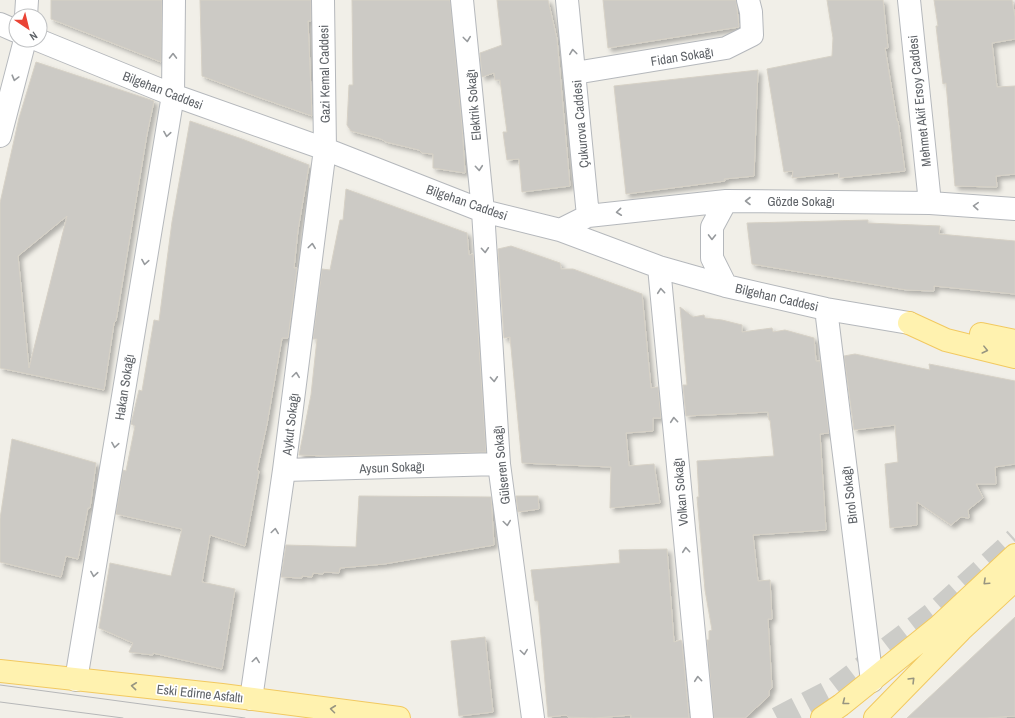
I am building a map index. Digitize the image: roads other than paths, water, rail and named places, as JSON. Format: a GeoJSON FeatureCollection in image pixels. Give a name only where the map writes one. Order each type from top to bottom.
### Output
{"type":"FeatureCollection","features":[{"type":"Feature","properties":{"kind":"main road","name":"Bilgehan Caddesi"},"geometry":{"type":"LineString","coordinates":[[909,323],[961,329],[1015,341]]}},
{"type":"Feature","properties":{"kind":"main road","name":"Bilgehan Caddesi"},"geometry":{"type":"LineString","coordinates":[[909,323],[946,340],[1015,357]]}},
{"type":"Feature","properties":{"kind":"main road"},"geometry":{"type":"LineString","coordinates":[[822,718],[872,681],[939,626],[1015,555]]}},
{"type":"Feature","properties":{"kind":"main road"},"geometry":{"type":"LineString","coordinates":[[872,681],[881,711],[961,630],[1015,580]]}},
{"type":"Feature","properties":{"kind":"main road","name":"Eski Edirne Asfaltı"},"geometry":{"type":"LineString","coordinates":[[0,671],[251,699],[399,718]]}},
{"type":"Feature","properties":{"kind":"street","name":"Hakan Sokağı"},"geometry":{"type":"LineString","coordinates":[[76,680],[173,95],[174,0]]}},
{"type":"Feature","properties":{"kind":"street","name":"Gazi Kemal Caddesi"},"geometry":{"type":"LineString","coordinates":[[323,0],[325,149]]}},
{"type":"Feature","properties":{"kind":"street","name":"Elektrik Sokağı"},"geometry":{"type":"LineString","coordinates":[[462,0],[483,211]]}},
{"type":"Feature","properties":{"kind":"street","name":"Çukurova Caddesi"},"geometry":{"type":"LineString","coordinates":[[567,0],[588,216]]}},
{"type":"Feature","properties":{"kind":"street","name":"Fidan Sokağı"},"geometry":{"type":"LineString","coordinates":[[575,74],[726,48],[752,35],[751,12],[748,0]]}},
{"type":"Feature","properties":{"kind":"street","name":"Mehmet Akif Ersoy Caddesi"},"geometry":{"type":"LineString","coordinates":[[909,0],[930,203]]}},
{"type":"Feature","properties":{"kind":"street","name":"Bilgehan Caddesi"},"geometry":{"type":"LineString","coordinates":[[48,44],[173,95],[325,149],[483,211],[560,230],[659,267],[726,286],[826,308],[909,323]]}},
{"type":"Feature","properties":{"kind":"street"},"geometry":{"type":"LineString","coordinates":[[0,136],[23,48]]}},
{"type":"Feature","properties":{"kind":"street","name":"Aykut Sokağı"},"geometry":{"type":"LineString","coordinates":[[251,699],[284,470],[325,149]]}},
{"type":"Feature","properties":{"kind":"street","name":"Gözde Sokağı"},"geometry":{"type":"LineString","coordinates":[[588,216],[726,201],[930,203],[1015,209]]}},
{"type":"Feature","properties":{"kind":"street"},"geometry":{"type":"LineString","coordinates":[[726,201],[712,227],[712,258],[726,286]]}},
{"type":"Feature","properties":{"kind":"street","name":"Gülseren Sokağı"},"geometry":{"type":"LineString","coordinates":[[483,211],[499,464],[533,718]]}},
{"type":"Feature","properties":{"kind":"street"},"geometry":{"type":"LineString","coordinates":[[560,230],[588,216]]}},
{"type":"Feature","properties":{"kind":"street","name":"Volkan Sokağı"},"geometry":{"type":"LineString","coordinates":[[659,267],[702,718]]}},
{"type":"Feature","properties":{"kind":"street","name":"Birol Sokağı"},"geometry":{"type":"LineString","coordinates":[[826,308],[872,681]]}},
{"type":"Feature","properties":{"kind":"street","name":"Aysun Sokağı"},"geometry":{"type":"LineString","coordinates":[[284,470],[499,464]]}},
{"type":"Feature","properties":{"kind":"tunnel"},"geometry":{"type":"LineString","coordinates":[[777,718],[835,688],[939,608],[1015,539]]}},
{"type":"Feature","properties":{"kind":"tram line"},"geometry":{"type":"LineString","coordinates":[[0,685],[245,718]]}},
{"type":"Feature","properties":{"kind":"tram line"},"geometry":{"type":"LineString","coordinates":[[0,702],[123,718]]}}]}
